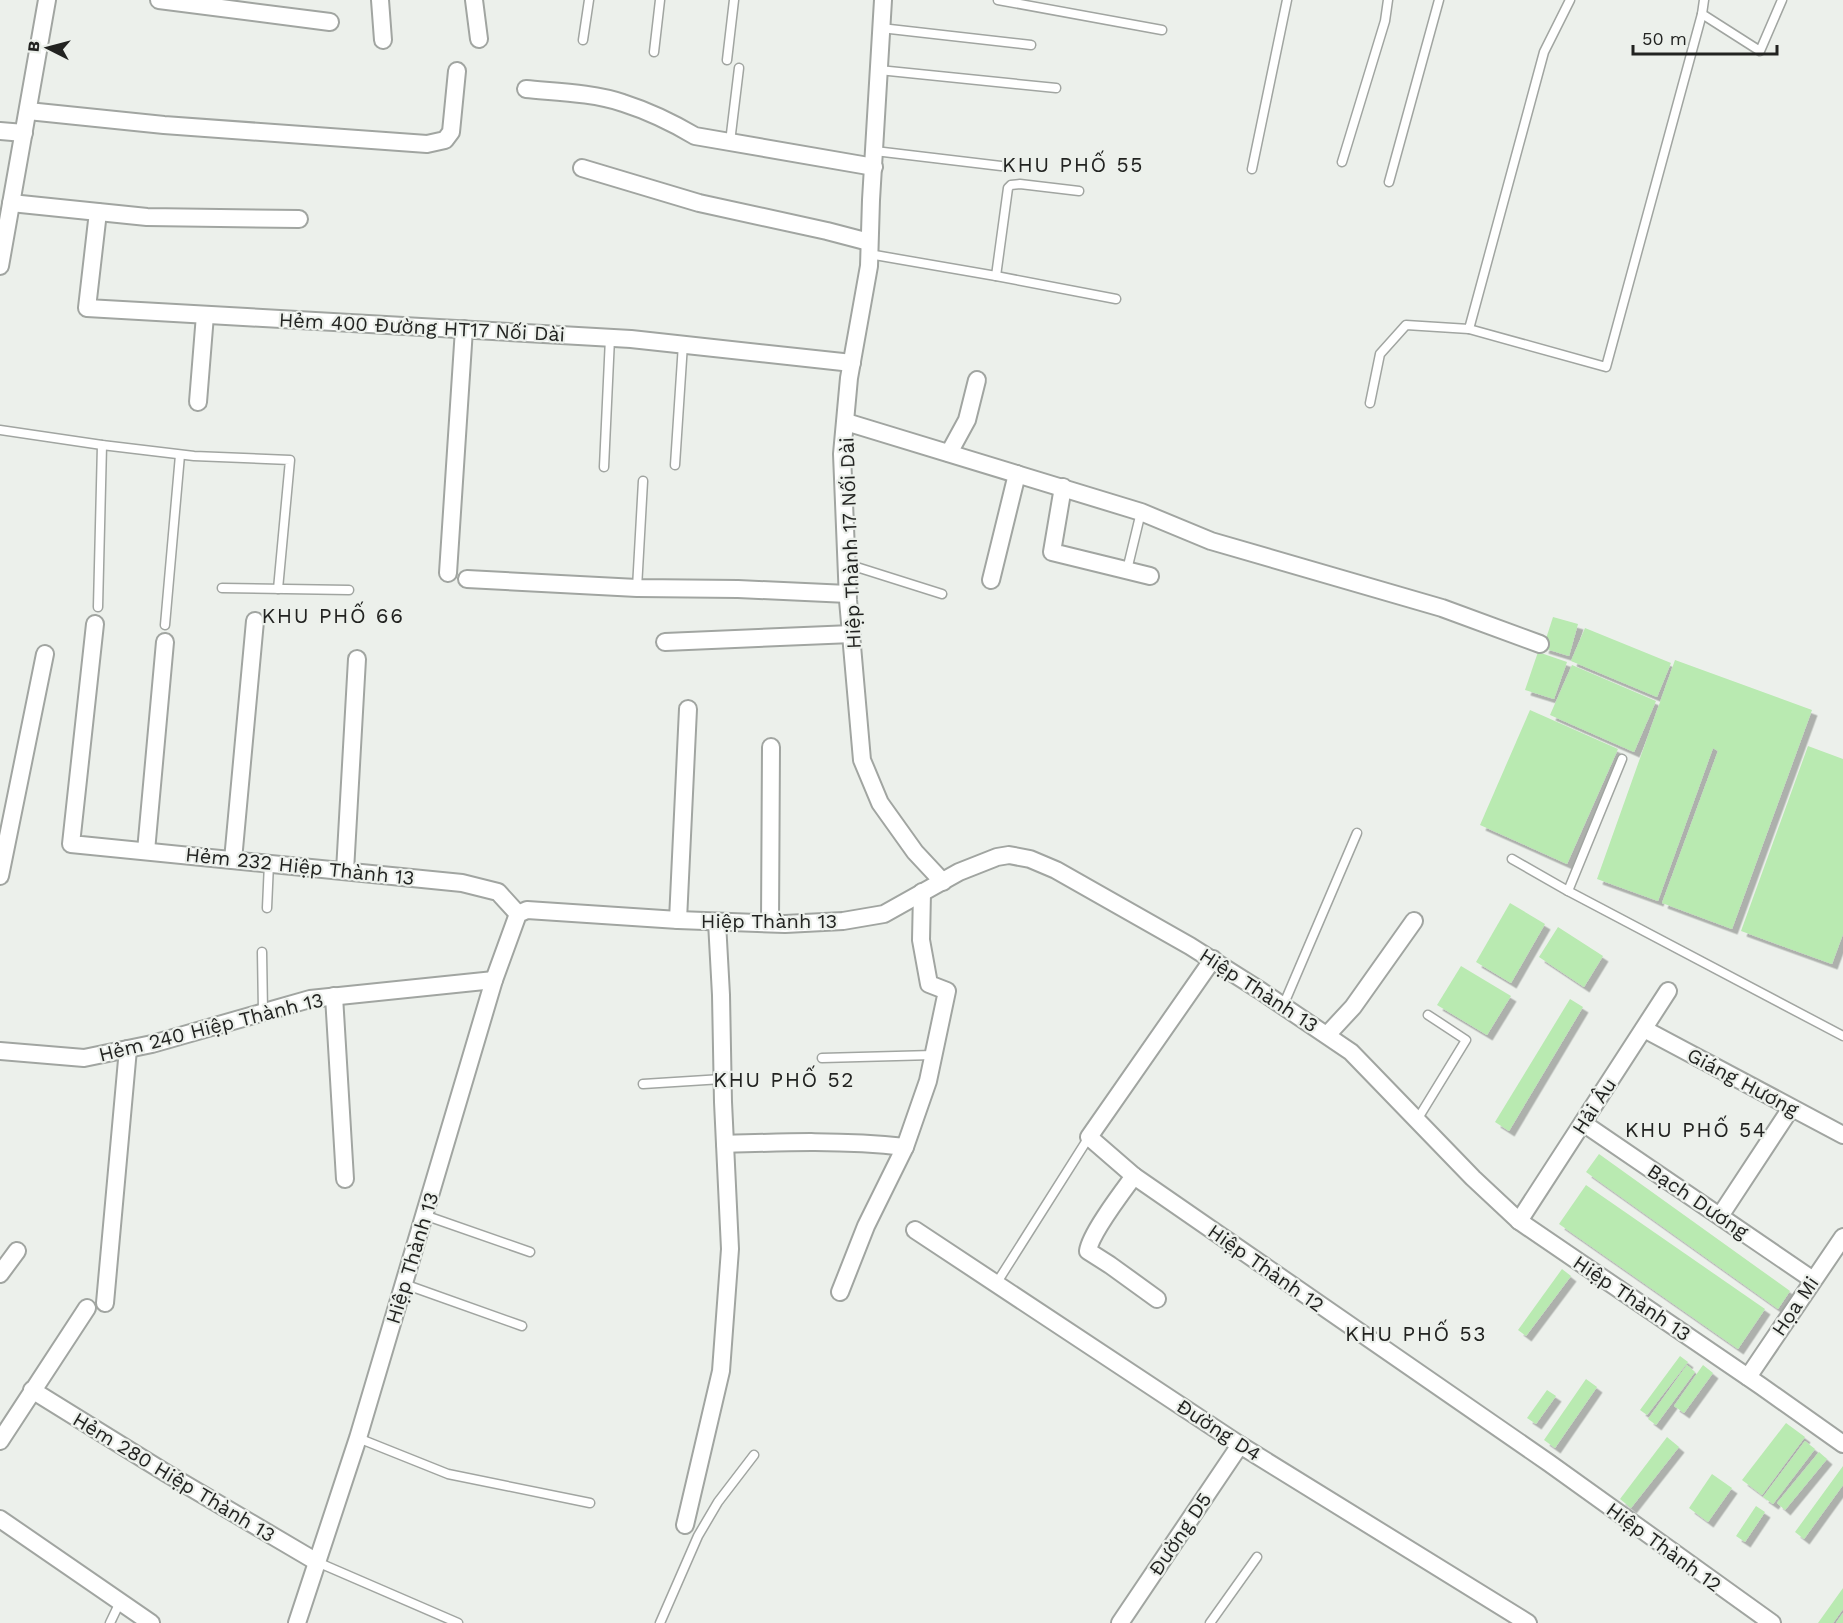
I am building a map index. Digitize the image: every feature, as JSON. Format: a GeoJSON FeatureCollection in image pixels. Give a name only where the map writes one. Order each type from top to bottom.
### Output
{"type":"FeatureCollection","features":[{"type":"Feature","properties":{"kind":"street"},"geometry":{"type":"LineString","coordinates":[[0,266],[47,0]]}},
{"type":"Feature","properties":{"kind":"street"},"geometry":{"type":"LineString","coordinates":[[159,0],[330,22]]}},
{"type":"Feature","properties":{"kind":"street"},"geometry":{"type":"LineString","coordinates":[[380,0],[383,40]]}},
{"type":"Feature","properties":{"kind":"street"},"geometry":{"type":"LineString","coordinates":[[474,0],[479,39]]}},
{"type":"Feature","properties":{"kind":"street","name":"Hiệp Thành 17 Nối Dài"},"geometry":{"type":"LineString","coordinates":[[883,0],[868,248],[869,266],[852,363],[842,454],[849,594],[862,760],[880,803],[915,852],[943,882]]}},
{"type":"Feature","properties":{"kind":"street"},"geometry":{"type":"LineString","coordinates":[[28,111],[164,125],[427,144],[444,140],[451,132],[457,71]]}},
{"type":"Feature","properties":{"kind":"street"},"geometry":{"type":"LineString","coordinates":[[526,89],[577,94],[622,102],[675,124],[695,136],[874,159]]}},
{"type":"Feature","properties":{"kind":"street"},"geometry":{"type":"LineString","coordinates":[[0,131],[24,134]]}},
{"type":"Feature","properties":{"kind":"street"},"geometry":{"type":"LineString","coordinates":[[582,168],[699,202],[827,231],[868,248]]}},
{"type":"Feature","properties":{"kind":"street"},"geometry":{"type":"LineString","coordinates":[[11,202],[147,218],[299,219]]}},
{"type":"Feature","properties":{"kind":"street","name":"Hẻm 400 Đường HT17 Nối Dài"},"geometry":{"type":"LineString","coordinates":[[98,212],[87,308],[632,339],[852,363]]}},
{"type":"Feature","properties":{"kind":"street"},"geometry":{"type":"LineString","coordinates":[[198,402],[205,315]]}},
{"type":"Feature","properties":{"kind":"street"},"geometry":{"type":"LineString","coordinates":[[448,573],[464,329]]}},
{"type":"Feature","properties":{"kind":"street"},"geometry":{"type":"LineString","coordinates":[[949,453],[967,420],[977,380]]}},
{"type":"Feature","properties":{"kind":"street"},"geometry":{"type":"LineString","coordinates":[[846,422],[1141,512],[1211,541],[1442,608],[1540,644]]}},
{"type":"Feature","properties":{"kind":"street"},"geometry":{"type":"LineString","coordinates":[[991,580],[1017,474]]}},
{"type":"Feature","properties":{"kind":"street"},"geometry":{"type":"LineString","coordinates":[[1063,487],[1052,552],[1150,576]]}},
{"type":"Feature","properties":{"kind":"street"},"geometry":{"type":"LineString","coordinates":[[467,579],[637,588],[738,589],[849,594]]}},
{"type":"Feature","properties":{"kind":"street","name":"Hẻm 232 Hiệp Thành 13"},"geometry":{"type":"LineString","coordinates":[[96,616],[71,844],[462,883],[498,892],[518,914]]}},
{"type":"Feature","properties":{"kind":"street"},"geometry":{"type":"LineString","coordinates":[[233,860],[255,621]]}},
{"type":"Feature","properties":{"kind":"street"},"geometry":{"type":"LineString","coordinates":[[146,851],[165,633]]}},
{"type":"Feature","properties":{"kind":"street"},"geometry":{"type":"LineString","coordinates":[[665,642],[852,634]]}},
{"type":"Feature","properties":{"kind":"street"},"geometry":{"type":"LineString","coordinates":[[0,876],[45,654]]}},
{"type":"Feature","properties":{"kind":"street"},"geometry":{"type":"LineString","coordinates":[[345,871],[357,659]]}},
{"type":"Feature","properties":{"kind":"street"},"geometry":{"type":"LineString","coordinates":[[678,920],[688,709]]}},
{"type":"Feature","properties":{"kind":"street"},"geometry":{"type":"LineString","coordinates":[[770,923],[771,747]]}},
{"type":"Feature","properties":{"kind":"street","name":"Hiệp Thành 13"},"geometry":{"type":"LineString","coordinates":[[297,1623],[358,1438],[494,980],[518,914],[527,910],[717,922],[843,921],[884,914],[959,872],[997,857],[1009,855],[1030,859],[1056,870],[1213,959],[1351,1052],[1473,1178],[1519,1221],[1843,1444]]}},
{"type":"Feature","properties":{"kind":"street"},"geometry":{"type":"LineString","coordinates":[[840,1292],[866,1226],[905,1148],[928,1081],[947,991],[929,984],[921,940],[922,892]]}},
{"type":"Feature","properties":{"kind":"street"},"geometry":{"type":"LineString","coordinates":[[1327,1035],[1353,1007],[1414,921]]}},
{"type":"Feature","properties":{"kind":"street"},"geometry":{"type":"LineString","coordinates":[[685,1525],[721,1371],[730,1249],[722,995],[717,922]]}},
{"type":"Feature","properties":{"kind":"street"},"geometry":{"type":"LineString","coordinates":[[1089,1137],[1213,959]]}},
{"type":"Feature","properties":{"kind":"street","name":"Hẻm 240 Hiệp Thành 13"},"geometry":{"type":"LineString","coordinates":[[0,1052],[84,1058],[152,1044],[310,999],[494,980]]}},
{"type":"Feature","properties":{"kind":"street","name":"Hải Âu"},"geometry":{"type":"LineString","coordinates":[[1519,1221],[1668,991]]}},
{"type":"Feature","properties":{"kind":"street"},"geometry":{"type":"LineString","coordinates":[[334,996],[345,1179]]}},
{"type":"Feature","properties":{"kind":"street","name":"Giáng Hương"},"geometry":{"type":"LineString","coordinates":[[1644,1029],[1843,1135]]}},
{"type":"Feature","properties":{"kind":"street"},"geometry":{"type":"LineString","coordinates":[[105,1303],[128,1049]]}},
{"type":"Feature","properties":{"kind":"street"},"geometry":{"type":"LineString","coordinates":[[1720,1216],[1791,1108]]}},
{"type":"Feature","properties":{"kind":"street","name":"Bạch Dương"},"geometry":{"type":"LineString","coordinates":[[1583,1123],[1813,1280]]}},
{"type":"Feature","properties":{"kind":"street","name":"Hiệp Thành 12"},"geometry":{"type":"LineString","coordinates":[[1089,1137],[1134,1176],[1549,1463],[1772,1623]]}},
{"type":"Feature","properties":{"kind":"street"},"geometry":{"type":"LineString","coordinates":[[725,1144],[780,1142],[866,1144],[905,1148]]}},
{"type":"Feature","properties":{"kind":"street"},"geometry":{"type":"LineString","coordinates":[[1134,1176],[1107,1214],[1090,1242],[1088,1251],[1157,1299]]}},
{"type":"Feature","properties":{"kind":"street","name":"Đường D4"},"geometry":{"type":"LineString","coordinates":[[915,1230],[1240,1445],[1528,1623]]}},
{"type":"Feature","properties":{"kind":"street","name":"Họa Mi"},"geometry":{"type":"LineString","coordinates":[[1748,1377],[1843,1237]]}},
{"type":"Feature","properties":{"kind":"street"},"geometry":{"type":"LineString","coordinates":[[0,1274],[17,1251]]}},
{"type":"Feature","properties":{"kind":"street"},"geometry":{"type":"LineString","coordinates":[[0,1441],[87,1308]]}},
{"type":"Feature","properties":{"kind":"street","name":"Hẻm 280 Hiệp Thành 13"},"geometry":{"type":"LineString","coordinates":[[32,1390],[166,1473],[317,1562]]}},
{"type":"Feature","properties":{"kind":"street","name":"Đường D5"},"geometry":{"type":"LineString","coordinates":[[1120,1623],[1240,1445]]}},
{"type":"Feature","properties":{"kind":"street"},"geometry":{"type":"LineString","coordinates":[[0,1519],[151,1623]]}},
{"type":"Feature","properties":{"kind":"lane"},"geometry":{"type":"LineString","coordinates":[[583,40],[589,0]]}},
{"type":"Feature","properties":{"kind":"lane"},"geometry":{"type":"LineString","coordinates":[[654,52],[660,0]]}},
{"type":"Feature","properties":{"kind":"lane"},"geometry":{"type":"LineString","coordinates":[[726,60],[734,0]]}},
{"type":"Feature","properties":{"kind":"lane"},"geometry":{"type":"LineString","coordinates":[[998,0],[1162,30]]}},
{"type":"Feature","properties":{"kind":"lane"},"geometry":{"type":"LineString","coordinates":[[1252,169],[1287,0]]}},
{"type":"Feature","properties":{"kind":"lane"},"geometry":{"type":"LineString","coordinates":[[1342,162],[1385,21],[1388,0]]}},
{"type":"Feature","properties":{"kind":"lane"},"geometry":{"type":"LineString","coordinates":[[1389,182],[1439,0]]}},
{"type":"Feature","properties":{"kind":"lane"},"geometry":{"type":"LineString","coordinates":[[1469,329],[1544,52],[1570,0]]}},
{"type":"Feature","properties":{"kind":"lane"},"geometry":{"type":"LineString","coordinates":[[1370,403],[1380,354],[1406,325],[1469,329],[1606,367],[1704,0]]}},
{"type":"Feature","properties":{"kind":"lane"},"geometry":{"type":"LineString","coordinates":[[1702,14],[1760,51],[1782,0]]}},
{"type":"Feature","properties":{"kind":"lane"},"geometry":{"type":"LineString","coordinates":[[881,28],[1031,45]]}},
{"type":"Feature","properties":{"kind":"lane"},"geometry":{"type":"LineString","coordinates":[[730,142],[739,68]]}},
{"type":"Feature","properties":{"kind":"lane"},"geometry":{"type":"LineString","coordinates":[[879,70],[1056,88]]}},
{"type":"Feature","properties":{"kind":"lane"},"geometry":{"type":"LineString","coordinates":[[874,159],[1001,166]]}},
{"type":"Feature","properties":{"kind":"lane"},"geometry":{"type":"LineString","coordinates":[[996,276],[1008,188],[1011,185],[1020,184],[1078,191]]}},
{"type":"Feature","properties":{"kind":"lane"},"geometry":{"type":"LineString","coordinates":[[868,248],[1116,299]]}},
{"type":"Feature","properties":{"kind":"lane"},"geometry":{"type":"LineString","coordinates":[[604,467],[610,338]]}},
{"type":"Feature","properties":{"kind":"lane"},"geometry":{"type":"LineString","coordinates":[[675,465],[682,344]]}},
{"type":"Feature","properties":{"kind":"lane"},"geometry":{"type":"LineString","coordinates":[[0,430],[180,455],[291,460],[278,589]]}},
{"type":"Feature","properties":{"kind":"lane"},"geometry":{"type":"LineString","coordinates":[[96,616],[102,445]]}},
{"type":"Feature","properties":{"kind":"lane"},"geometry":{"type":"LineString","coordinates":[[165,633],[180,455]]}},
{"type":"Feature","properties":{"kind":"lane"},"geometry":{"type":"LineString","coordinates":[[637,588],[643,481]]}},
{"type":"Feature","properties":{"kind":"lane"},"geometry":{"type":"LineString","coordinates":[[1127,570],[1141,512]]}},
{"type":"Feature","properties":{"kind":"lane"},"geometry":{"type":"LineString","coordinates":[[847,564],[942,594]]}},
{"type":"Feature","properties":{"kind":"lane"},"geometry":{"type":"LineString","coordinates":[[222,588],[349,590]]}},
{"type":"Feature","properties":{"kind":"lane"},"geometry":{"type":"LineString","coordinates":[[1568,891],[1622,759]]}},
{"type":"Feature","properties":{"kind":"lane"},"geometry":{"type":"LineString","coordinates":[[1283,1005],[1357,833]]}},
{"type":"Feature","properties":{"kind":"lane"},"geometry":{"type":"LineString","coordinates":[[1512,860],[1843,1036]]}},
{"type":"Feature","properties":{"kind":"lane"},"geometry":{"type":"LineString","coordinates":[[267,908],[269,863]]}},
{"type":"Feature","properties":{"kind":"lane"},"geometry":{"type":"LineString","coordinates":[[262,952],[263,1012]]}},
{"type":"Feature","properties":{"kind":"lane"},"geometry":{"type":"LineString","coordinates":[[1417,1120],[1466,1040],[1428,1015]]}},
{"type":"Feature","properties":{"kind":"lane"},"geometry":{"type":"LineString","coordinates":[[822,1058],[933,1055]]}},
{"type":"Feature","properties":{"kind":"lane"},"geometry":{"type":"LineString","coordinates":[[643,1084],[723,1079]]}},
{"type":"Feature","properties":{"kind":"lane"},"geometry":{"type":"LineString","coordinates":[[996,1284],[1089,1137]]}},
{"type":"Feature","properties":{"kind":"lane"},"geometry":{"type":"LineString","coordinates":[[424,1215],[530,1252]]}},
{"type":"Feature","properties":{"kind":"lane"},"geometry":{"type":"LineString","coordinates":[[404,1284],[522,1326]]}},
{"type":"Feature","properties":{"kind":"lane"},"geometry":{"type":"LineString","coordinates":[[358,1438],[448,1474],[590,1503]]}},
{"type":"Feature","properties":{"kind":"lane"},"geometry":{"type":"LineString","coordinates":[[662,1622],[698,1536],[718,1502],[754,1455]]}},
{"type":"Feature","properties":{"kind":"lane"},"geometry":{"type":"LineString","coordinates":[[1210,1623],[1257,1557]]}},
{"type":"Feature","properties":{"kind":"lane"},"geometry":{"type":"LineString","coordinates":[[317,1562],[458,1623]]}},
{"type":"Feature","properties":{"kind":"lane"},"geometry":{"type":"LineString","coordinates":[[110,1623],[120,1602]]}},
{"type":"Feature","properties":{"kind":"building"},"geometry":{"type":"Polygon","coordinates":[[[1553,617],[1578,624],[1569,656],[1543,648],[1553,617]]]}},
{"type":"Feature","properties":{"kind":"building"},"geometry":{"type":"Polygon","coordinates":[[[1585,628],[1671,663],[1657,697],[1571,661],[1585,628]]]}},
{"type":"Feature","properties":{"kind":"building"},"geometry":{"type":"Polygon","coordinates":[[[1538,652],[1567,662],[1554,699],[1525,690],[1538,652]]]}},
{"type":"Feature","properties":{"kind":"building"},"geometry":{"type":"Polygon","coordinates":[[[1675,660],[1812,710],[1732,929],[1662,903],[1718,751],[1713,748],[1658,901],[1597,879],[1675,660]]]}},
{"type":"Feature","properties":{"kind":"building"},"geometry":{"type":"Polygon","coordinates":[[[1572,665],[1656,701],[1634,752],[1550,715],[1572,665]]]}},
{"type":"Feature","properties":{"kind":"building"},"geometry":{"type":"Polygon","coordinates":[[[1530,710],[1618,749],[1567,864],[1480,825],[1530,710]]]}},
{"type":"Feature","properties":{"kind":"building"},"geometry":{"type":"Polygon","coordinates":[[[1808,746],[1843,759],[1843,934],[1832,964],[1741,931],[1808,746]]]}},
{"type":"Feature","properties":{"kind":"building"},"geometry":{"type":"Polygon","coordinates":[[[1510,903],[1545,924],[1511,983],[1476,962],[1510,903]]]}},
{"type":"Feature","properties":{"kind":"building"},"geometry":{"type":"Polygon","coordinates":[[[1558,927],[1603,956],[1584,987],[1539,957],[1558,927]]]}},
{"type":"Feature","properties":{"kind":"building"},"geometry":{"type":"Polygon","coordinates":[[[1461,966],[1511,996],[1487,1035],[1437,1005],[1461,966]]]}},
{"type":"Feature","properties":{"kind":"building"},"geometry":{"type":"Polygon","coordinates":[[[1570,999],[1583,1007],[1509,1131],[1495,1122],[1570,999]]]}},
{"type":"Feature","properties":{"kind":"building"},"geometry":{"type":"Polygon","coordinates":[[[1599,1154],[1790,1291],[1778,1309],[1586,1172],[1599,1154]]]}},
{"type":"Feature","properties":{"kind":"building"},"geometry":{"type":"Polygon","coordinates":[[[1586,1185],[1765,1309],[1738,1349],[1559,1224],[1586,1185]]]}},
{"type":"Feature","properties":{"kind":"building"},"geometry":{"type":"Polygon","coordinates":[[[1562,1269],[1571,1276],[1526,1336],[1518,1330],[1562,1269]]]}},
{"type":"Feature","properties":{"kind":"building"},"geometry":{"type":"Polygon","coordinates":[[[1680,1356],[1688,1362],[1647,1415],[1640,1410],[1680,1356]]]}},
{"type":"Feature","properties":{"kind":"building"},"geometry":{"type":"Polygon","coordinates":[[[1687,1365],[1695,1372],[1656,1425],[1648,1419],[1687,1365]]]}},
{"type":"Feature","properties":{"kind":"building"},"geometry":{"type":"Polygon","coordinates":[[[1703,1365],[1713,1373],[1684,1413],[1674,1406],[1703,1365]]]}},
{"type":"Feature","properties":{"kind":"building"},"geometry":{"type":"Polygon","coordinates":[[[1586,1379],[1597,1387],[1555,1448],[1544,1440],[1586,1379]]]}},
{"type":"Feature","properties":{"kind":"building"},"geometry":{"type":"Polygon","coordinates":[[[1547,1390],[1556,1396],[1536,1424],[1527,1418],[1547,1390]]]}},
{"type":"Feature","properties":{"kind":"building"},"geometry":{"type":"Polygon","coordinates":[[[1786,1423],[1805,1437],[1762,1495],[1742,1480],[1786,1423]]]}},
{"type":"Feature","properties":{"kind":"building"},"geometry":{"type":"Polygon","coordinates":[[[1667,1437],[1679,1447],[1631,1508],[1620,1499],[1667,1437]]]}},
{"type":"Feature","properties":{"kind":"building"},"geometry":{"type":"Polygon","coordinates":[[[1805,1441],[1815,1449],[1773,1504],[1763,1497],[1805,1441]]]}},
{"type":"Feature","properties":{"kind":"building"},"geometry":{"type":"Polygon","coordinates":[[[1819,1452],[1827,1459],[1785,1510],[1777,1503],[1819,1452]]]}},
{"type":"Feature","properties":{"kind":"building"},"geometry":{"type":"Polygon","coordinates":[[[1843,1466],[1843,1485],[1804,1539],[1795,1532],[1843,1466]]]}},
{"type":"Feature","properties":{"kind":"building"},"geometry":{"type":"Polygon","coordinates":[[[1712,1474],[1732,1488],[1708,1522],[1689,1508],[1712,1474]]]}},
{"type":"Feature","properties":{"kind":"building"},"geometry":{"type":"Polygon","coordinates":[[[1756,1506],[1765,1512],[1745,1542],[1736,1536],[1756,1506]]]}},
{"type":"Feature","properties":{"kind":"building"},"geometry":{"type":"Polygon","coordinates":[[[1843,1588],[1843,1609],[1833,1623],[1818,1623],[1843,1588]]]}},
{"type":"Feature","properties":{"kind":"building"},"geometry":{"type":"Polygon","coordinates":[[[1843,1613],[1843,1623],[1836,1623],[1843,1613]]]}},
{"type":"Feature","properties":{"kind":"district","name":"KHU PHỐ 55"},"geometry":{"type":"Point","coordinates":[1073,164]}},
{"type":"Feature","properties":{"kind":"district","name":"KHU PHỐ 66"},"geometry":{"type":"Point","coordinates":[333,615]}},
{"type":"Feature","properties":{"kind":"district","name":"KHU PHỐ 52"},"geometry":{"type":"Point","coordinates":[784,1079]}},
{"type":"Feature","properties":{"kind":"district","name":"KHU PHỐ 54"},"geometry":{"type":"Point","coordinates":[1696,1129]}},
{"type":"Feature","properties":{"kind":"district","name":"KHU PHỐ 53"},"geometry":{"type":"Point","coordinates":[1416,1333]}}]}
